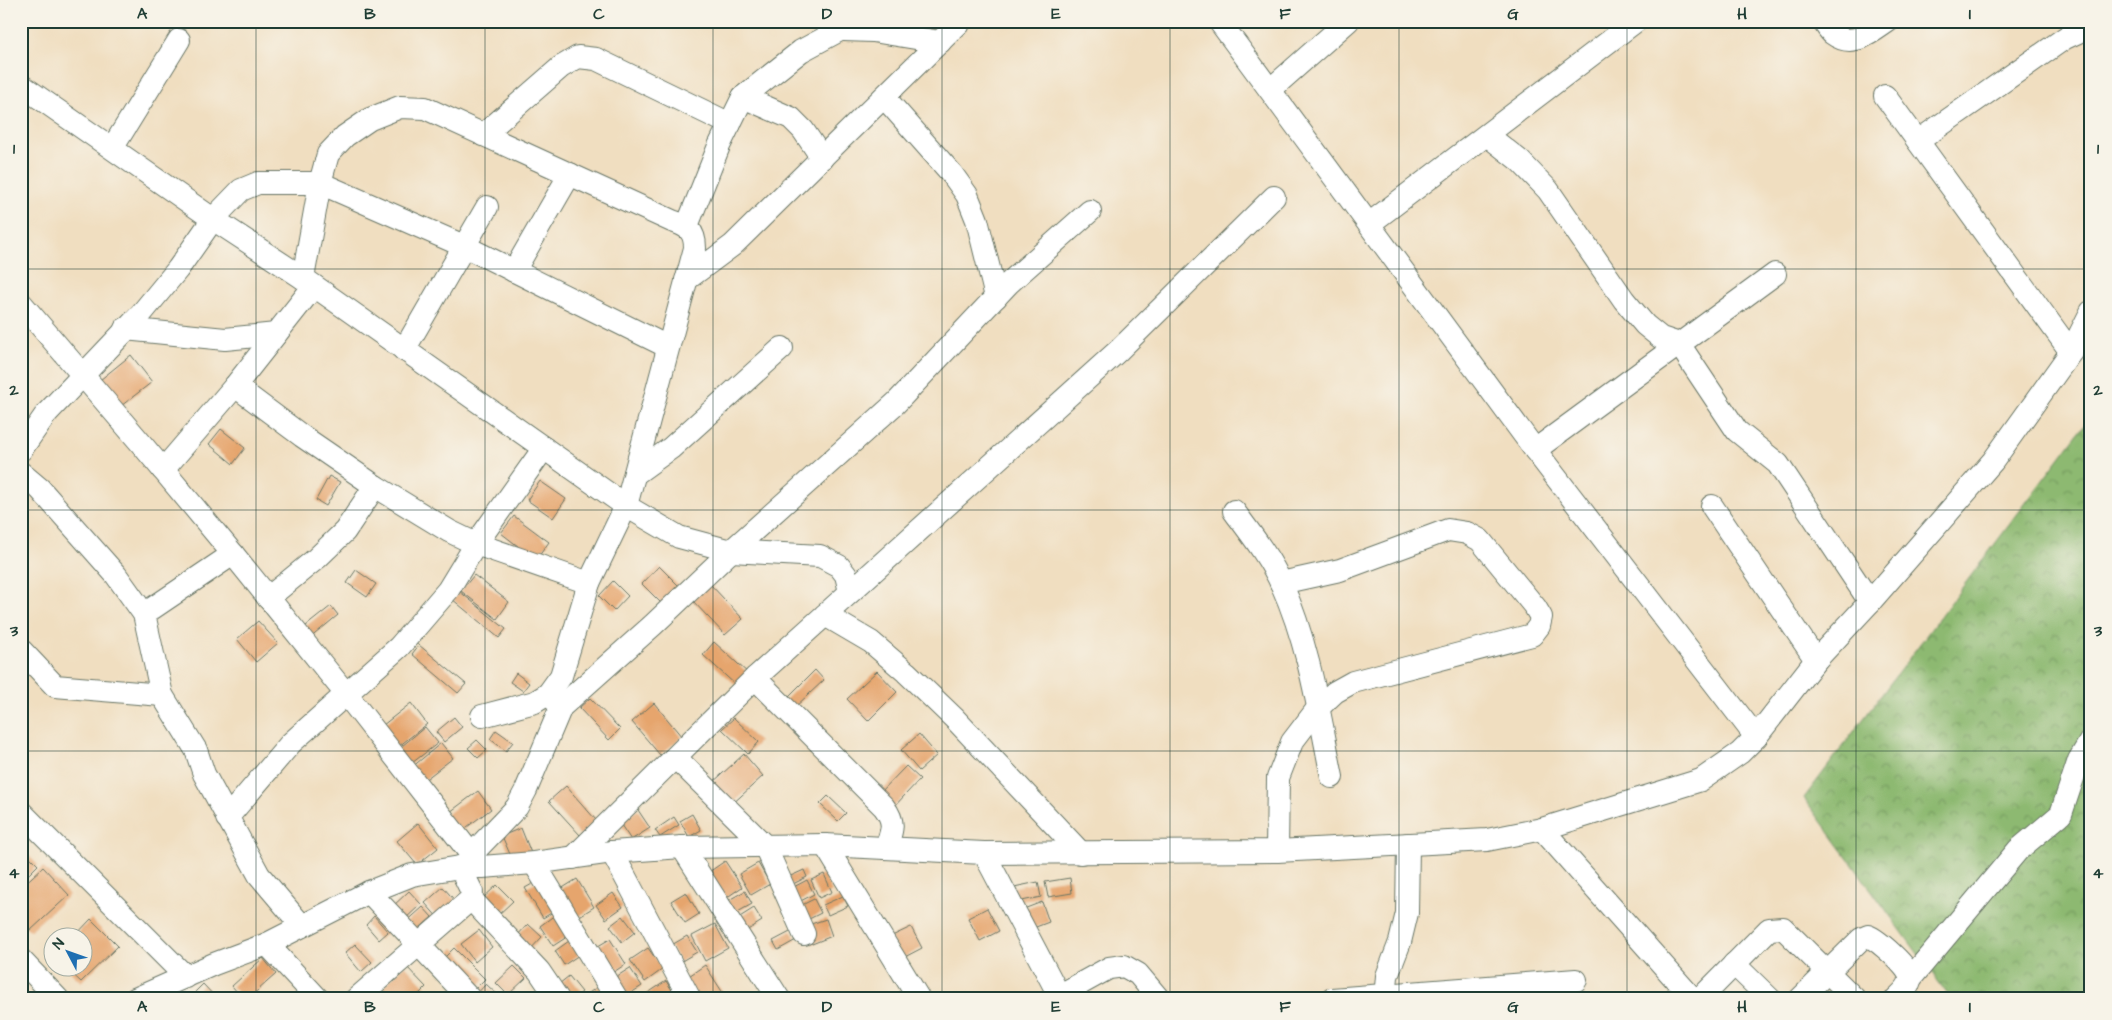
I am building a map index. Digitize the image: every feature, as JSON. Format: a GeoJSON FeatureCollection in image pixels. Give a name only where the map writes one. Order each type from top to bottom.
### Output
{"type":"FeatureCollection","features":[{"type":"Feature","properties":{"kind":"street"},"geometry":{"type":"LineString","coordinates":[[687,226],[705,178],[743,97],[801,51],[861,21]]}},
{"type":"Feature","properties":{"kind":"street"},"geometry":{"type":"LineString","coordinates":[[686,280],[733,245],[961,21]]}},
{"type":"Feature","properties":{"kind":"street"},"geometry":{"type":"LineString","coordinates":[[1220,21],[1534,450],[1756,737]]}},
{"type":"Feature","properties":{"kind":"street"},"geometry":{"type":"LineString","coordinates":[[1270,89],[1348,21]]}},
{"type":"Feature","properties":{"kind":"street"},"geometry":{"type":"LineString","coordinates":[[1369,224],[1636,21]]}},
{"type":"Feature","properties":{"kind":"street"},"geometry":{"type":"LineString","coordinates":[[1823,21],[1833,34],[1848,40],[1863,38],[1888,21]]}},
{"type":"Feature","properties":{"kind":"street"},"geometry":{"type":"LineString","coordinates":[[1918,141],[2065,38],[2091,26]]}},
{"type":"Feature","properties":{"kind":"street"},"geometry":{"type":"LineString","coordinates":[[840,30],[873,31],[940,42]]}},
{"type":"Feature","properties":{"kind":"street"},"geometry":{"type":"LineString","coordinates":[[113,147],[178,40]]}},
{"type":"Feature","properties":{"kind":"street"},"geometry":{"type":"LineString","coordinates":[[483,134],[560,67],[578,57],[596,59],[730,124]]}},
{"type":"Feature","properties":{"kind":"street"},"geometry":{"type":"LineString","coordinates":[[21,84],[214,219],[308,282],[626,506],[679,537],[731,550],[820,556],[840,566],[846,575],[850,592]]}},
{"type":"Feature","properties":{"kind":"street"},"geometry":{"type":"LineString","coordinates":[[1885,96],[2071,352]]}},
{"type":"Feature","properties":{"kind":"street"},"geometry":{"type":"LineString","coordinates":[[743,97],[791,118],[803,130],[822,158]]}},
{"type":"Feature","properties":{"kind":"street"},"geometry":{"type":"LineString","coordinates":[[884,97],[952,174],[967,196],[977,220],[996,297]]}},
{"type":"Feature","properties":{"kind":"street"},"geometry":{"type":"LineString","coordinates":[[163,470],[235,386],[276,334],[308,282],[320,183],[328,154],[345,136],[370,119],[400,107],[425,108],[672,221],[687,226],[695,237],[695,248],[626,506],[589,584],[526,790],[517,807],[471,863]]}},
{"type":"Feature","properties":{"kind":"street"},"geometry":{"type":"LineString","coordinates":[[1487,135],[1520,160],[1548,190],[1624,300],[1645,325],[1661,338],[1679,344],[1737,431],[1778,464],[1870,602]]}},
{"type":"Feature","properties":{"kind":"street"},"geometry":{"type":"LineString","coordinates":[[514,271],[570,174]]}},
{"type":"Feature","properties":{"kind":"street"},"geometry":{"type":"LineString","coordinates":[[21,450],[46,414],[141,314],[178,269],[214,219],[241,190],[258,183],[320,183],[466,247],[668,347]]}},
{"type":"Feature","properties":{"kind":"street"},"geometry":{"type":"LineString","coordinates":[[573,858],[755,678],[1119,350],[1274,197]]}},
{"type":"Feature","properties":{"kind":"street"},"geometry":{"type":"LineString","coordinates":[[404,350],[466,247],[487,208]]}},
{"type":"Feature","properties":{"kind":"street"},"geometry":{"type":"LineString","coordinates":[[482,716],[535,702],[555,700],[653,625],[731,550],[896,403],[996,297],[1090,211]]}},
{"type":"Feature","properties":{"kind":"street"},"geometry":{"type":"LineString","coordinates":[[1534,450],[1775,274]]}},
{"type":"Feature","properties":{"kind":"street"},"geometry":{"type":"LineString","coordinates":[[21,304],[163,470],[346,694],[471,863],[471,899],[356,999]]}},
{"type":"Feature","properties":{"kind":"street"},"geometry":{"type":"LineString","coordinates":[[135,999],[166,993],[186,977],[267,944],[370,892],[412,875],[471,863],[534,863],[612,852],[682,847],[825,845],[984,853],[1081,853],[1277,851],[1487,840],[1542,829],[1702,780],[1740,753],[1756,737],[1816,660],[1870,602],[1993,460],[2071,352],[2091,312]]}},
{"type":"Feature","properties":{"kind":"street"},"geometry":{"type":"LineString","coordinates":[[125,329],[224,339],[276,334]]}},
{"type":"Feature","properties":{"kind":"street"},"geometry":{"type":"LineString","coordinates":[[635,474],[671,448],[782,348]]}},
{"type":"Feature","properties":{"kind":"street"},"geometry":{"type":"LineString","coordinates":[[235,386],[302,436],[375,486],[450,531],[476,544],[589,584]]}},
{"type":"Feature","properties":{"kind":"street"},"geometry":{"type":"LineString","coordinates":[[227,818],[291,743],[399,647],[448,590],[476,544],[544,448]]}},
{"type":"Feature","properties":{"kind":"street"},"geometry":{"type":"LineString","coordinates":[[21,473],[40,489],[116,574],[144,614],[162,695],[196,750],[204,774],[259,875],[302,926]]}},
{"type":"Feature","properties":{"kind":"street"},"geometry":{"type":"LineString","coordinates":[[268,598],[317,558],[345,531],[375,486]]}},
{"type":"Feature","properties":{"kind":"street"},"geometry":{"type":"LineString","coordinates":[[1712,506],[1816,660]]}},
{"type":"Feature","properties":{"kind":"street"},"geometry":{"type":"LineString","coordinates":[[1234,511],[1263,551],[1281,583],[1298,625],[1332,777]]}},
{"type":"Feature","properties":{"kind":"street"},"geometry":{"type":"LineString","coordinates":[[1277,851],[1278,778],[1292,742],[1318,708],[1335,692],[1353,682],[1532,635],[1539,626],[1541,617],[1535,607],[1480,540],[1467,533],[1448,530],[1340,570],[1281,583]]}},
{"type":"Feature","properties":{"kind":"street"},"geometry":{"type":"LineString","coordinates":[[144,614],[233,554]]}},
{"type":"Feature","properties":{"kind":"street"},"geometry":{"type":"LineString","coordinates":[[825,615],[871,642],[906,672],[955,719],[1081,853]]}},
{"type":"Feature","properties":{"kind":"street"},"geometry":{"type":"LineString","coordinates":[[21,650],[55,686],[162,695]]}},
{"type":"Feature","properties":{"kind":"street"},"geometry":{"type":"LineString","coordinates":[[755,678],[884,807],[891,817],[893,828],[886,848]]}},
{"type":"Feature","properties":{"kind":"street"},"geometry":{"type":"LineString","coordinates":[[1896,999],[1908,987],[1911,978],[2018,850],[2061,814],[2079,760],[2091,740]]}},
{"type":"Feature","properties":{"kind":"street"},"geometry":{"type":"LineString","coordinates":[[676,758],[765,846],[804,934]]}},
{"type":"Feature","properties":{"kind":"street"},"geometry":{"type":"LineString","coordinates":[[21,812],[186,977]]}},
{"type":"Feature","properties":{"kind":"street"},"geometry":{"type":"LineString","coordinates":[[1542,829],[1692,999]]}},
{"type":"Feature","properties":{"kind":"street"},"geometry":{"type":"LineString","coordinates":[[1384,997],[1387,976],[1400,942],[1406,913],[1408,844]]}},
{"type":"Feature","properties":{"kind":"street"},"geometry":{"type":"LineString","coordinates":[[825,845],[919,999]]}},
{"type":"Feature","properties":{"kind":"street"},"geometry":{"type":"LineString","coordinates":[[682,847],[779,999]]}},
{"type":"Feature","properties":{"kind":"street"},"geometry":{"type":"LineString","coordinates":[[612,852],[690,999]]}},
{"type":"Feature","properties":{"kind":"street"},"geometry":{"type":"LineString","coordinates":[[984,853],[1058,997],[1108,968],[1124,966],[1138,974],[1159,999]]}},
{"type":"Feature","properties":{"kind":"street"},"geometry":{"type":"LineString","coordinates":[[534,863],[617,999]]}},
{"type":"Feature","properties":{"kind":"street"},"geometry":{"type":"LineString","coordinates":[[370,892],[470,999]]}},
{"type":"Feature","properties":{"kind":"street"},"geometry":{"type":"LineString","coordinates":[[471,899],[539,971],[558,999]]}},
{"type":"Feature","properties":{"kind":"street"},"geometry":{"type":"LineString","coordinates":[[1700,999],[1769,929],[1776,927],[1783,928],[1855,999]]}},
{"type":"Feature","properties":{"kind":"street"},"geometry":{"type":"LineString","coordinates":[[1800,999],[1861,939],[1868,936],[1876,940],[1908,970],[1911,978]]}},
{"type":"Feature","properties":{"kind":"street"},"geometry":{"type":"LineString","coordinates":[[267,944],[318,999]]}},
{"type":"Feature","properties":{"kind":"street"},"geometry":{"type":"LineString","coordinates":[[21,960],[58,999]]}},
{"type":"Feature","properties":{"kind":"street"},"geometry":{"type":"LineString","coordinates":[[1734,964],[1770,999]]}},
{"type":"Feature","properties":{"kind":"street"},"geometry":{"type":"LineString","coordinates":[[1332,999],[1384,997],[1576,980]]}},
{"type":"Feature","properties":{"kind":"green space"},"geometry":{"type":"Polygon","coordinates":[[[2091,416],[2091,999],[1951,999],[1804,798],[2091,416]]]}},
{"type":"Feature","properties":{"kind":"building"},"geometry":{"type":"Polygon","coordinates":[[[131,355],[152,382],[121,406],[100,380],[131,355]]]}},
{"type":"Feature","properties":{"kind":"building"},"geometry":{"type":"Polygon","coordinates":[[[221,429],[245,448],[233,464],[209,444],[221,429]]]}},
{"type":"Feature","properties":{"kind":"building"},"geometry":{"type":"Polygon","coordinates":[[[329,476],[340,482],[326,506],[316,500],[329,476]]]}},
{"type":"Feature","properties":{"kind":"building"},"geometry":{"type":"Polygon","coordinates":[[[540,481],[566,499],[553,518],[527,500],[540,481]]]}},
{"type":"Feature","properties":{"kind":"building"},"geometry":{"type":"Polygon","coordinates":[[[514,516],[549,542],[536,560],[501,533],[514,516]]]}},
{"type":"Feature","properties":{"kind":"building"},"geometry":{"type":"Polygon","coordinates":[[[659,566],[680,587],[663,605],[642,584],[659,566]]]}},
{"type":"Feature","properties":{"kind":"building"},"geometry":{"type":"Polygon","coordinates":[[[356,570],[376,584],[367,597],[347,583],[356,570]]]}},
{"type":"Feature","properties":{"kind":"building"},"geometry":{"type":"Polygon","coordinates":[[[474,575],[509,602],[497,619],[461,591],[474,575]]]}},
{"type":"Feature","properties":{"kind":"building"},"geometry":{"type":"Polygon","coordinates":[[[613,581],[628,596],[614,611],[599,596],[613,581]]]}},
{"type":"Feature","properties":{"kind":"building"},"geometry":{"type":"Polygon","coordinates":[[[709,583],[743,619],[725,635],[692,600],[709,583]]]}},
{"type":"Feature","properties":{"kind":"building"},"geometry":{"type":"Polygon","coordinates":[[[459,591],[506,629],[499,638],[452,599],[459,591]]]}},
{"type":"Feature","properties":{"kind":"building"},"geometry":{"type":"Polygon","coordinates":[[[331,606],[338,615],[309,639],[301,630],[331,606]]]}},
{"type":"Feature","properties":{"kind":"building"},"geometry":{"type":"Polygon","coordinates":[[[258,621],[278,643],[256,662],[237,639],[258,621]]]}},
{"type":"Feature","properties":{"kind":"building"},"geometry":{"type":"Polygon","coordinates":[[[714,642],[749,674],[738,687],[703,655],[714,642]]]}},
{"type":"Feature","properties":{"kind":"building"},"geometry":{"type":"Polygon","coordinates":[[[419,645],[466,684],[458,693],[412,654],[419,645]]]}},
{"type":"Feature","properties":{"kind":"building"},"geometry":{"type":"Polygon","coordinates":[[[815,670],[824,680],[793,709],[785,700],[815,670]]]}},
{"type":"Feature","properties":{"kind":"building"},"geometry":{"type":"Polygon","coordinates":[[[877,671],[897,692],[868,721],[847,699],[877,671]]]}},
{"type":"Feature","properties":{"kind":"building"},"geometry":{"type":"Polygon","coordinates":[[[516,673],[529,683],[523,691],[510,682],[516,673]]]}},
{"type":"Feature","properties":{"kind":"building"},"geometry":{"type":"Polygon","coordinates":[[[590,698],[620,729],[609,740],[579,708],[590,698]]]}},
{"type":"Feature","properties":{"kind":"building"},"geometry":{"type":"Polygon","coordinates":[[[411,703],[427,724],[394,750],[378,729],[411,703]]]}},
{"type":"Feature","properties":{"kind":"building"},"geometry":{"type":"Polygon","coordinates":[[[654,703],[682,737],[660,755],[632,722],[654,703]]]}},
{"type":"Feature","properties":{"kind":"building"},"geometry":{"type":"Polygon","coordinates":[[[454,717],[462,727],[444,742],[436,732],[454,717]]]}},
{"type":"Feature","properties":{"kind":"building"},"geometry":{"type":"Polygon","coordinates":[[[734,718],[759,742],[748,754],[722,729],[734,718]]]}},
{"type":"Feature","properties":{"kind":"building"},"geometry":{"type":"Polygon","coordinates":[[[425,727],[438,743],[408,766],[396,751],[425,727]]]}},
{"type":"Feature","properties":{"kind":"building"},"geometry":{"type":"Polygon","coordinates":[[[496,730],[513,742],[506,751],[490,739],[496,730]]]}},
{"type":"Feature","properties":{"kind":"building"},"geometry":{"type":"Polygon","coordinates":[[[919,734],[937,755],[919,771],[901,750],[919,734]]]}},
{"type":"Feature","properties":{"kind":"building"},"geometry":{"type":"Polygon","coordinates":[[[477,740],[487,750],[478,758],[468,748],[477,740]]]}},
{"type":"Feature","properties":{"kind":"building"},"geometry":{"type":"Polygon","coordinates":[[[441,743],[453,758],[422,782],[411,768],[441,743]]]}},
{"type":"Feature","properties":{"kind":"building"},"geometry":{"type":"Polygon","coordinates":[[[744,754],[763,776],[730,806],[711,784],[744,754]]]}},
{"type":"Feature","properties":{"kind":"building"},"geometry":{"type":"Polygon","coordinates":[[[906,766],[920,779],[891,810],[877,796],[906,766]]]}},
{"type":"Feature","properties":{"kind":"building"},"geometry":{"type":"Polygon","coordinates":[[[566,786],[596,820],[580,835],[549,801],[566,786]]]}},
{"type":"Feature","properties":{"kind":"building"},"geometry":{"type":"Polygon","coordinates":[[[478,791],[491,809],[459,833],[446,815],[478,791]]]}},
{"type":"Feature","properties":{"kind":"building"},"geometry":{"type":"Polygon","coordinates":[[[828,796],[846,813],[838,821],[820,804],[828,796]]]}},
{"type":"Feature","properties":{"kind":"building"},"geometry":{"type":"Polygon","coordinates":[[[638,810],[650,828],[631,840],[619,822],[638,810]]]}},
{"type":"Feature","properties":{"kind":"building"},"geometry":{"type":"Polygon","coordinates":[[[692,814],[701,830],[689,837],[680,821],[692,814]]]}},
{"type":"Feature","properties":{"kind":"building"},"geometry":{"type":"Polygon","coordinates":[[[674,817],[679,825],[660,837],[655,830],[674,817]]]}},
{"type":"Feature","properties":{"kind":"building"},"geometry":{"type":"Polygon","coordinates":[[[418,823],[438,848],[417,865],[397,841],[418,823]]]}},
{"type":"Feature","properties":{"kind":"building"},"geometry":{"type":"Polygon","coordinates":[[[521,828],[531,853],[513,861],[502,836],[521,828]]]}},
{"type":"Feature","properties":{"kind":"building"},"geometry":{"type":"Polygon","coordinates":[[[21,848],[38,865],[21,882],[21,848]]]}},
{"type":"Feature","properties":{"kind":"building"},"geometry":{"type":"Polygon","coordinates":[[[725,861],[742,887],[726,898],[709,872],[725,861]]]}},
{"type":"Feature","properties":{"kind":"building"},"geometry":{"type":"Polygon","coordinates":[[[758,863],[770,884],[751,895],[739,874],[758,863]]]}},
{"type":"Feature","properties":{"kind":"building"},"geometry":{"type":"Polygon","coordinates":[[[43,867],[69,895],[30,931],[21,922],[21,887],[43,867]]]}},
{"type":"Feature","properties":{"kind":"building"},"geometry":{"type":"Polygon","coordinates":[[[804,870],[807,877],[787,887],[784,879],[804,870]]]}},
{"type":"Feature","properties":{"kind":"building"},"geometry":{"type":"Polygon","coordinates":[[[824,874],[832,892],[819,898],[811,880],[824,874]]]}},
{"type":"Feature","properties":{"kind":"building"},"geometry":{"type":"Polygon","coordinates":[[[543,878],[561,907],[543,918],[525,888],[543,878]]]}},
{"type":"Feature","properties":{"kind":"building"},"geometry":{"type":"Polygon","coordinates":[[[1070,878],[1072,893],[1048,897],[1045,882],[1070,878]]]}},
{"type":"Feature","properties":{"kind":"building"},"geometry":{"type":"Polygon","coordinates":[[[577,879],[594,907],[578,917],[561,889],[577,879]]]}},
{"type":"Feature","properties":{"kind":"building"},"geometry":{"type":"Polygon","coordinates":[[[807,880],[814,894],[795,904],[788,890],[807,880]]]}},
{"type":"Feature","properties":{"kind":"building"},"geometry":{"type":"Polygon","coordinates":[[[1038,882],[1041,897],[1017,902],[1014,887],[1038,882]]]}},
{"type":"Feature","properties":{"kind":"building"},"geometry":{"type":"Polygon","coordinates":[[[497,885],[513,901],[497,916],[481,900],[497,885]]]}},
{"type":"Feature","properties":{"kind":"building"},"geometry":{"type":"Polygon","coordinates":[[[443,887],[457,903],[439,919],[425,903],[443,887]]]}},
{"type":"Feature","properties":{"kind":"building"},"geometry":{"type":"Polygon","coordinates":[[[409,891],[421,904],[403,921],[391,908],[409,891]]]}},
{"type":"Feature","properties":{"kind":"building"},"geometry":{"type":"Polygon","coordinates":[[[745,891],[752,904],[734,914],[727,901],[745,891]]]}},
{"type":"Feature","properties":{"kind":"building"},"geometry":{"type":"Polygon","coordinates":[[[686,892],[699,914],[685,923],[671,901],[686,892]]]}},
{"type":"Feature","properties":{"kind":"building"},"geometry":{"type":"Polygon","coordinates":[[[613,893],[623,907],[606,919],[596,905],[613,893]]]}},
{"type":"Feature","properties":{"kind":"building"},"geometry":{"type":"Polygon","coordinates":[[[843,896],[848,906],[828,915],[823,905],[843,896]]]}},
{"type":"Feature","properties":{"kind":"building"},"geometry":{"type":"Polygon","coordinates":[[[814,899],[821,913],[803,922],[796,908],[814,899]]]}},
{"type":"Feature","properties":{"kind":"building"},"geometry":{"type":"Polygon","coordinates":[[[1042,902],[1049,922],[1028,930],[1021,910],[1042,902]]]}},
{"type":"Feature","properties":{"kind":"building"},"geometry":{"type":"Polygon","coordinates":[[[423,907],[432,917],[413,934],[404,924],[423,907]]]}},
{"type":"Feature","properties":{"kind":"building"},"geometry":{"type":"Polygon","coordinates":[[[754,908],[762,921],[743,933],[735,920],[754,908]]]}},
{"type":"Feature","properties":{"kind":"building"},"geometry":{"type":"Polygon","coordinates":[[[987,908],[999,931],[980,941],[968,918],[987,908]]]}},
{"type":"Feature","properties":{"kind":"building"},"geometry":{"type":"Polygon","coordinates":[[[559,912],[573,933],[553,946],[540,926],[559,912]]]}},
{"type":"Feature","properties":{"kind":"building"},"geometry":{"type":"Polygon","coordinates":[[[374,916],[388,932],[379,940],[366,925],[374,916]]]}},
{"type":"Feature","properties":{"kind":"building"},"geometry":{"type":"Polygon","coordinates":[[[623,916],[635,932],[622,942],[610,926],[623,916]]]}},
{"type":"Feature","properties":{"kind":"building"},"geometry":{"type":"Polygon","coordinates":[[[91,919],[118,946],[92,971],[92,928],[82,928],[91,919]]]}},
{"type":"Feature","properties":{"kind":"building"},"geometry":{"type":"Polygon","coordinates":[[[826,919],[832,936],[812,944],[805,926],[826,919]]]}},
{"type":"Feature","properties":{"kind":"building"},"geometry":{"type":"Polygon","coordinates":[[[528,924],[542,937],[528,952],[514,939],[528,924]]]}},
{"type":"Feature","properties":{"kind":"building"},"geometry":{"type":"Polygon","coordinates":[[[715,924],[728,948],[705,961],[692,936],[715,924]]]}},
{"type":"Feature","properties":{"kind":"building"},"geometry":{"type":"Polygon","coordinates":[[[911,927],[922,948],[901,959],[890,937],[911,927]]]}},
{"type":"Feature","properties":{"kind":"building"},"geometry":{"type":"Polygon","coordinates":[[[479,930],[492,947],[475,962],[461,944],[479,930]]]}},
{"type":"Feature","properties":{"kind":"building"},"geometry":{"type":"Polygon","coordinates":[[[792,931],[796,940],[778,950],[773,941],[792,931]]]}},
{"type":"Feature","properties":{"kind":"building"},"geometry":{"type":"Polygon","coordinates":[[[687,936],[697,952],[680,962],[670,946],[687,936]]]}},
{"type":"Feature","properties":{"kind":"building"},"geometry":{"type":"Polygon","coordinates":[[[610,939],[626,964],[609,975],[593,949],[610,939]]]}},
{"type":"Feature","properties":{"kind":"building"},"geometry":{"type":"Polygon","coordinates":[[[569,941],[579,955],[564,965],[555,951],[569,941]]]}},
{"type":"Feature","properties":{"kind":"building"},"geometry":{"type":"Polygon","coordinates":[[[355,944],[372,962],[361,972],[345,953],[355,944]]]}},
{"type":"Feature","properties":{"kind":"building"},"geometry":{"type":"Polygon","coordinates":[[[454,948],[485,979],[470,994],[439,963],[454,948]]]}},
{"type":"Feature","properties":{"kind":"building"},"geometry":{"type":"Polygon","coordinates":[[[648,948],[663,969],[645,982],[630,960],[648,948]]]}},
{"type":"Feature","properties":{"kind":"building"},"geometry":{"type":"Polygon","coordinates":[[[263,958],[276,974],[248,999],[243,999],[232,986],[263,958]]]}},
{"type":"Feature","properties":{"kind":"building"},"geometry":{"type":"Polygon","coordinates":[[[405,965],[426,987],[414,999],[384,999],[378,992],[405,965]]]}},
{"type":"Feature","properties":{"kind":"building"},"geometry":{"type":"Polygon","coordinates":[[[705,965],[723,993],[714,999],[694,999],[683,980],[705,965]]]}},
{"type":"Feature","properties":{"kind":"building"},"geometry":{"type":"Polygon","coordinates":[[[514,966],[526,978],[508,995],[496,983],[514,966]]]}},
{"type":"Feature","properties":{"kind":"building"},"geometry":{"type":"Polygon","coordinates":[[[630,968],[642,986],[623,998],[611,980],[630,968]]]}},
{"type":"Feature","properties":{"kind":"building"},"geometry":{"type":"Polygon","coordinates":[[[569,976],[582,992],[574,999],[563,999],[554,988],[569,976]]]}},
{"type":"Feature","properties":{"kind":"building"},"geometry":{"type":"Polygon","coordinates":[[[77,978],[85,978],[81,982],[77,978]]]}},
{"type":"Feature","properties":{"kind":"building"},"geometry":{"type":"Polygon","coordinates":[[[666,981],[678,999],[648,999],[645,995],[666,981]]]}},
{"type":"Feature","properties":{"kind":"building"},"geometry":{"type":"Polygon","coordinates":[[[203,984],[217,999],[188,999],[203,984]]]}},
{"type":"Feature","properties":{"kind":"building"},"geometry":{"type":"Polygon","coordinates":[[[486,984],[502,999],[472,999],[486,984]]]}},
{"type":"Feature","properties":{"kind":"building"},"geometry":{"type":"Polygon","coordinates":[[[599,986],[608,999],[584,999],[583,997],[599,986]]]}}]}
